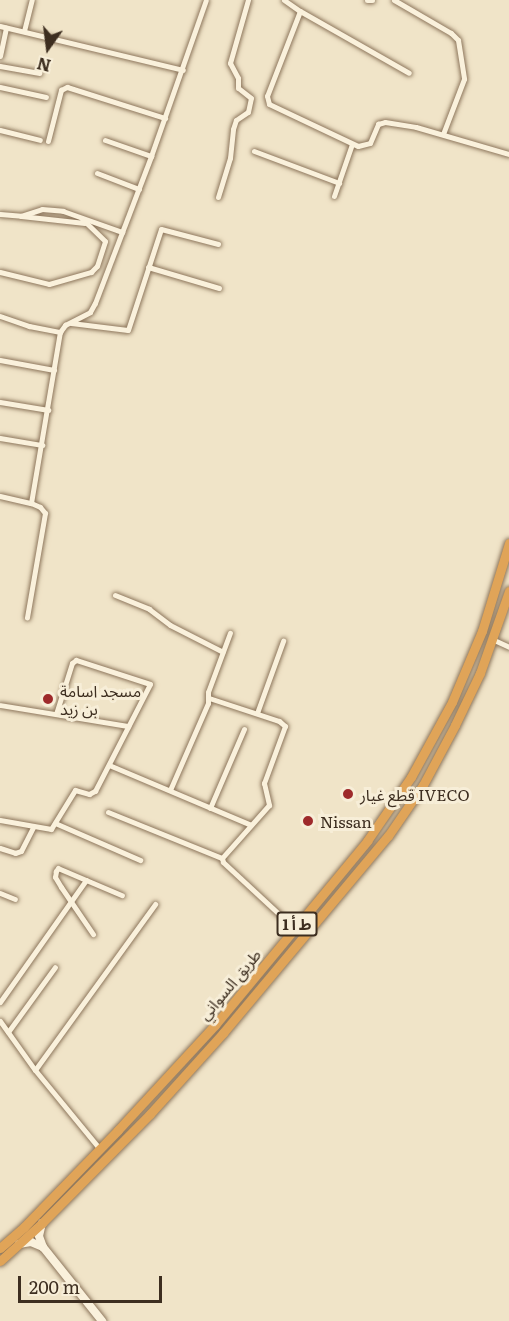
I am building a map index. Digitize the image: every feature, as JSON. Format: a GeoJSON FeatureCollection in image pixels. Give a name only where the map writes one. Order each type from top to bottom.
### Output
{"type":"FeatureCollection","features":[{"type":"Feature","properties":{"kind":"highway","name":"طريق السواني"},"geometry":{"type":"LineString","coordinates":[[0,1248],[24,1227],[100,1149],[214,1025],[367,841],[437,732],[482,631],[509,543]]}},
{"type":"Feature","properties":{"kind":"highway","name":"طريق السواني"},"geometry":{"type":"LineString","coordinates":[[0,1261],[42,1223],[150,1114],[224,1033],[389,835],[423,784],[447,742],[505,613],[509,591]]}},
{"type":"Feature","properties":{"kind":"street"},"geometry":{"type":"LineString","coordinates":[[24,31],[32,0]]}},
{"type":"Feature","properties":{"kind":"street"},"geometry":{"type":"LineString","coordinates":[[31,503],[60,332],[70,322],[90,312],[139,189],[206,0]]}},
{"type":"Feature","properties":{"kind":"street"},"geometry":{"type":"LineString","coordinates":[[218,197],[230,158],[236,120],[248,112],[251,98],[238,88],[238,78],[230,63],[248,0]]}},
{"type":"Feature","properties":{"kind":"street"},"geometry":{"type":"LineString","coordinates":[[284,0],[408,73]]}},
{"type":"Feature","properties":{"kind":"street"},"geometry":{"type":"LineString","coordinates":[[367,0],[372,0]]}},
{"type":"Feature","properties":{"kind":"street"},"geometry":{"type":"LineString","coordinates":[[394,0],[451,33],[458,40],[464,79],[443,134]]}},
{"type":"Feature","properties":{"kind":"street"},"geometry":{"type":"LineString","coordinates":[[300,11],[267,96],[267,102],[352,144],[367,146],[378,124],[385,122],[443,134],[509,154]]}},
{"type":"Feature","properties":{"kind":"street"},"geometry":{"type":"LineString","coordinates":[[0,56],[3,27],[183,70]]}},
{"type":"Feature","properties":{"kind":"street"},"geometry":{"type":"LineString","coordinates":[[0,66],[39,73]]}},
{"type":"Feature","properties":{"kind":"street"},"geometry":{"type":"LineString","coordinates":[[0,87],[46,97]]}},
{"type":"Feature","properties":{"kind":"street"},"geometry":{"type":"LineString","coordinates":[[48,141],[61,90],[67,87],[165,118]]}},
{"type":"Feature","properties":{"kind":"street"},"geometry":{"type":"LineString","coordinates":[[0,130],[40,140]]}},
{"type":"Feature","properties":{"kind":"street"},"geometry":{"type":"LineString","coordinates":[[105,140],[151,156]]}},
{"type":"Feature","properties":{"kind":"street"},"geometry":{"type":"LineString","coordinates":[[334,196],[352,144]]}},
{"type":"Feature","properties":{"kind":"street"},"geometry":{"type":"LineString","coordinates":[[254,151],[339,183]]}},
{"type":"Feature","properties":{"kind":"street"},"geometry":{"type":"LineString","coordinates":[[97,173],[139,189]]}},
{"type":"Feature","properties":{"kind":"street"},"geometry":{"type":"LineString","coordinates":[[21,216],[42,209],[63,211],[122,232]]}},
{"type":"Feature","properties":{"kind":"street"},"geometry":{"type":"LineString","coordinates":[[0,214],[83,220],[105,241],[97,266],[91,272],[49,284],[0,272]]}},
{"type":"Feature","properties":{"kind":"street"},"geometry":{"type":"LineString","coordinates":[[70,322],[128,330],[161,229],[218,244]]}},
{"type":"Feature","properties":{"kind":"street"},"geometry":{"type":"LineString","coordinates":[[148,267],[219,288]]}},
{"type":"Feature","properties":{"kind":"street"},"geometry":{"type":"LineString","coordinates":[[0,316],[29,326],[60,332]]}},
{"type":"Feature","properties":{"kind":"street"},"geometry":{"type":"LineString","coordinates":[[0,360],[54,370]]}},
{"type":"Feature","properties":{"kind":"street"},"geometry":{"type":"LineString","coordinates":[[0,402],[48,410]]}},
{"type":"Feature","properties":{"kind":"street"},"geometry":{"type":"LineString","coordinates":[[0,438],[42,445]]}},
{"type":"Feature","properties":{"kind":"street"},"geometry":{"type":"LineString","coordinates":[[0,496],[31,503],[43,509],[45,517],[27,617]]}},
{"type":"Feature","properties":{"kind":"street"},"geometry":{"type":"LineString","coordinates":[[115,595],[149,609],[171,625],[223,652]]}},
{"type":"Feature","properties":{"kind":"street"},"geometry":{"type":"LineString","coordinates":[[170,790],[209,698],[208,692],[230,633]]}},
{"type":"Feature","properties":{"kind":"street"},"geometry":{"type":"LineString","coordinates":[[492,639],[509,647]]}},
{"type":"Feature","properties":{"kind":"street"},"geometry":{"type":"LineString","coordinates":[[257,713],[283,641]]}},
{"type":"Feature","properties":{"kind":"street"},"geometry":{"type":"LineString","coordinates":[[0,820],[48,829],[55,823],[76,789],[89,794],[95,791],[150,684],[76,660],[72,663],[56,714]]}},
{"type":"Feature","properties":{"kind":"street"},"geometry":{"type":"LineString","coordinates":[[209,698],[282,722],[285,726],[264,783],[269,805],[222,858]]}},
{"type":"Feature","properties":{"kind":"street"},"geometry":{"type":"LineString","coordinates":[[0,705],[128,726]]}},
{"type":"Feature","properties":{"kind":"street"},"geometry":{"type":"LineString","coordinates":[[210,808],[244,729]]}},
{"type":"Feature","properties":{"kind":"street"},"geometry":{"type":"LineString","coordinates":[[109,765],[251,825]]}},
{"type":"Feature","properties":{"kind":"street"},"geometry":{"type":"LineString","coordinates":[[108,812],[222,858],[223,862],[294,928]]}},
{"type":"Feature","properties":{"kind":"street"},"geometry":{"type":"LineString","coordinates":[[55,823],[140,861]]}},
{"type":"Feature","properties":{"kind":"street"},"geometry":{"type":"LineString","coordinates":[[0,848],[15,853],[21,851],[33,827]]}},
{"type":"Feature","properties":{"kind":"street"},"geometry":{"type":"LineString","coordinates":[[93,934],[55,876],[58,868],[122,895]]}},
{"type":"Feature","properties":{"kind":"street"},"geometry":{"type":"LineString","coordinates":[[0,1002],[86,880]]}},
{"type":"Feature","properties":{"kind":"street"},"geometry":{"type":"LineString","coordinates":[[0,893],[15,899]]}},
{"type":"Feature","properties":{"kind":"street"},"geometry":{"type":"LineString","coordinates":[[35,1070],[155,904]]}},
{"type":"Feature","properties":{"kind":"street"},"geometry":{"type":"LineString","coordinates":[[8,1032],[55,967]]}},
{"type":"Feature","properties":{"kind":"street"},"geometry":{"type":"LineString","coordinates":[[0,1021],[35,1070],[100,1149]]}},
{"type":"Feature","properties":{"kind":"street"},"geometry":{"type":"LineString","coordinates":[[42,1223],[39,1236],[43,1247],[102,1321]]}},
{"type":"Feature","properties":{"kind":"street"},"geometry":{"type":"LineString","coordinates":[[18,1245],[31,1242],[43,1247]]}},
{"type":"Feature","properties":{"kind":"place","name":"مسجد اسامة بن زيد"},"geometry":{"type":"Point","coordinates":[48,699]}},
{"type":"Feature","properties":{"kind":"place","name":"قطع غيار IVECO"},"geometry":{"type":"Point","coordinates":[348,794]}},
{"type":"Feature","properties":{"kind":"place","name":"Nissan"},"geometry":{"type":"Point","coordinates":[308,821]}}]}
